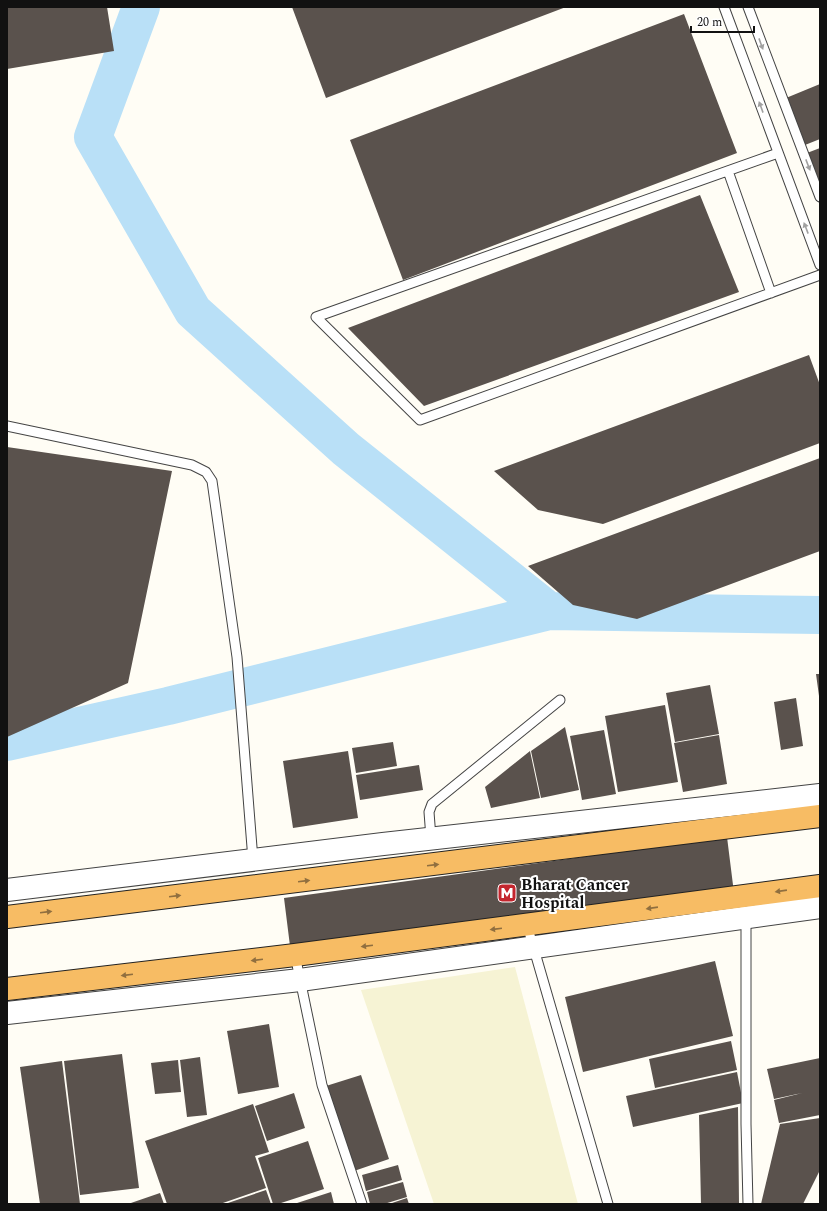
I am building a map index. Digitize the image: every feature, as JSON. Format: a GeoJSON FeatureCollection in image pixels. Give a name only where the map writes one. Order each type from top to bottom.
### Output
{"type":"FeatureCollection","features":[{"type":"Feature","properties":{"kind":"highway"},"geometry":{"type":"LineString","coordinates":[[7,917],[820,816]]}},
{"type":"Feature","properties":{"kind":"highway"},"geometry":{"type":"LineString","coordinates":[[7,989],[295,955],[820,886]]}},
{"type":"Feature","properties":{"kind":"street"},"geometry":{"type":"LineString","coordinates":[[7,890],[431,838],[820,795]]}},
{"type":"Feature","properties":{"kind":"street"},"geometry":{"type":"LineString","coordinates":[[7,1013],[300,980],[820,907]]}},
{"type":"Feature","properties":{"kind":"lane"},"geometry":{"type":"LineString","coordinates":[[724,7],[820,265]]}},
{"type":"Feature","properties":{"kind":"lane"},"geometry":{"type":"LineString","coordinates":[[748,7],[820,197]]}},
{"type":"Feature","properties":{"kind":"lane"},"geometry":{"type":"LineString","coordinates":[[778,153],[316,316],[420,420],[820,275]]}},
{"type":"Feature","properties":{"kind":"lane"},"geometry":{"type":"LineString","coordinates":[[728,171],[771,293]]}},
{"type":"Feature","properties":{"kind":"lane"},"geometry":{"type":"LineString","coordinates":[[7,426],[192,465],[206,472],[212,481],[237,657],[253,860]]}},
{"type":"Feature","properties":{"kind":"lane"},"geometry":{"type":"LineString","coordinates":[[431,838],[429,812],[432,804],[560,700]]}},
{"type":"Feature","properties":{"kind":"lane"},"geometry":{"type":"LineString","coordinates":[[746,918],[746,1124],[748,1204]]}},
{"type":"Feature","properties":{"kind":"lane"},"geometry":{"type":"LineString","coordinates":[[527,925],[608,1204]]}},
{"type":"Feature","properties":{"kind":"lane"},"geometry":{"type":"LineString","coordinates":[[295,955],[322,1085],[362,1204]]}},
{"type":"Feature","properties":{"kind":"shaded area"},"geometry":{"type":"Polygon","coordinates":[[[515,967],[578,1204],[434,1204],[361,990],[515,967]]]}},
{"type":"Feature","properties":{"kind":"building"},"geometry":{"type":"Polygon","coordinates":[[[7,7],[107,7],[114,51],[7,69],[7,7]]]}},
{"type":"Feature","properties":{"kind":"building"},"geometry":{"type":"Polygon","coordinates":[[[292,7],[566,7],[326,98],[292,7]]]}},
{"type":"Feature","properties":{"kind":"building"},"geometry":{"type":"Polygon","coordinates":[[[684,14],[737,153],[403,280],[350,140],[684,14]]]}},
{"type":"Feature","properties":{"kind":"building"},"geometry":{"type":"Polygon","coordinates":[[[820,84],[820,139],[805,145],[786,98],[820,84]]]}},
{"type":"Feature","properties":{"kind":"building"},"geometry":{"type":"Polygon","coordinates":[[[820,148],[820,186],[807,153],[820,148]]]}},
{"type":"Feature","properties":{"kind":"building"},"geometry":{"type":"Polygon","coordinates":[[[700,195],[739,292],[424,406],[348,328],[700,195]]]}},
{"type":"Feature","properties":{"kind":"building"},"geometry":{"type":"Polygon","coordinates":[[[809,355],[820,385],[820,443],[603,524],[538,510],[494,471],[809,355]]]}},
{"type":"Feature","properties":{"kind":"building"},"geometry":{"type":"Polygon","coordinates":[[[7,447],[172,471],[128,683],[7,737],[7,447]]]}},
{"type":"Feature","properties":{"kind":"building"},"geometry":{"type":"Polygon","coordinates":[[[820,458],[820,551],[637,619],[573,605],[528,566],[820,458]]]}},
{"type":"Feature","properties":{"kind":"building"},"geometry":{"type":"Polygon","coordinates":[[[816,674],[820,674],[820,696],[819,696],[816,674]]]}},
{"type":"Feature","properties":{"kind":"building"},"geometry":{"type":"Polygon","coordinates":[[[710,685],[719,734],[675,742],[666,693],[710,685]]]}},
{"type":"Feature","properties":{"kind":"building"},"geometry":{"type":"Polygon","coordinates":[[[796,698],[803,746],[781,750],[774,702],[796,698]]]}},
{"type":"Feature","properties":{"kind":"building"},"geometry":{"type":"Polygon","coordinates":[[[665,705],[678,782],[618,792],[605,716],[665,705]]]}},
{"type":"Feature","properties":{"kind":"building"},"geometry":{"type":"Polygon","coordinates":[[[565,727],[579,790],[541,798],[531,751],[565,727]]]}},
{"type":"Feature","properties":{"kind":"building"},"geometry":{"type":"Polygon","coordinates":[[[604,730],[616,794],[582,800],[570,736],[604,730]]]}},
{"type":"Feature","properties":{"kind":"building"},"geometry":{"type":"Polygon","coordinates":[[[719,735],[727,784],[683,792],[674,743],[719,735]]]}},
{"type":"Feature","properties":{"kind":"building"},"geometry":{"type":"Polygon","coordinates":[[[393,742],[397,766],[356,773],[352,748],[393,742]]]}},
{"type":"Feature","properties":{"kind":"building"},"geometry":{"type":"Polygon","coordinates":[[[348,751],[358,818],[293,828],[283,761],[348,751]]]}},
{"type":"Feature","properties":{"kind":"building"},"geometry":{"type":"Polygon","coordinates":[[[530,751],[540,798],[491,808],[485,787],[530,751]]]}},
{"type":"Feature","properties":{"kind":"building"},"geometry":{"type":"Polygon","coordinates":[[[419,765],[423,790],[360,800],[356,775],[419,765]]]}},
{"type":"Feature","properties":{"kind":"building"},"geometry":{"type":"Polygon","coordinates":[[[727,837],[735,901],[292,962],[284,898],[727,837]]]}},
{"type":"Feature","properties":{"kind":"building"},"geometry":{"type":"Polygon","coordinates":[[[715,961],[733,1036],[583,1072],[565,997],[715,961]]]}},
{"type":"Feature","properties":{"kind":"building"},"geometry":{"type":"Polygon","coordinates":[[[269,1024],[279,1087],[238,1094],[227,1031],[269,1024]]]}},
{"type":"Feature","properties":{"kind":"building"},"geometry":{"type":"Polygon","coordinates":[[[731,1041],[737,1070],[655,1088],[649,1059],[731,1041]]]}},
{"type":"Feature","properties":{"kind":"building"},"geometry":{"type":"Polygon","coordinates":[[[122,1054],[139,1188],[80,1195],[64,1061],[122,1054]]]}},
{"type":"Feature","properties":{"kind":"building"},"geometry":{"type":"Polygon","coordinates":[[[200,1057],[207,1115],[187,1117],[180,1060],[200,1057]]]}},
{"type":"Feature","properties":{"kind":"building"},"geometry":{"type":"Polygon","coordinates":[[[820,1058],[820,1115],[779,1123],[774,1100],[802,1093],[774,1099],[767,1069],[820,1058]]]}},
{"type":"Feature","properties":{"kind":"building"},"geometry":{"type":"Polygon","coordinates":[[[178,1060],[181,1092],[155,1094],[151,1063],[178,1060]]]}},
{"type":"Feature","properties":{"kind":"building"},"geometry":{"type":"Polygon","coordinates":[[[62,1061],[80,1204],[40,1204],[20,1067],[62,1061]]]}},
{"type":"Feature","properties":{"kind":"building"},"geometry":{"type":"Polygon","coordinates":[[[737,1072],[743,1103],[633,1127],[626,1096],[737,1072]]]}},
{"type":"Feature","properties":{"kind":"building"},"geometry":{"type":"Polygon","coordinates":[[[361,1075],[389,1159],[354,1171],[326,1086],[361,1075]]]}},
{"type":"Feature","properties":{"kind":"building"},"geometry":{"type":"Polygon","coordinates":[[[294,1093],[305,1128],[267,1141],[255,1106],[294,1093]]]}},
{"type":"Feature","properties":{"kind":"building"},"geometry":{"type":"Polygon","coordinates":[[[253,1104],[269,1152],[255,1156],[266,1188],[220,1204],[167,1204],[145,1141],[253,1104]]]}},
{"type":"Feature","properties":{"kind":"building"},"geometry":{"type":"Polygon","coordinates":[[[738,1107],[739,1204],[701,1204],[699,1115],[738,1107]]]}},
{"type":"Feature","properties":{"kind":"building"},"geometry":{"type":"Polygon","coordinates":[[[820,1118],[820,1170],[803,1204],[761,1204],[780,1124],[820,1118]]]}},
{"type":"Feature","properties":{"kind":"building"},"geometry":{"type":"Polygon","coordinates":[[[308,1141],[324,1189],[278,1204],[273,1204],[258,1158],[308,1141]]]}},
{"type":"Feature","properties":{"kind":"building"},"geometry":{"type":"Polygon","coordinates":[[[398,1165],[402,1180],[366,1191],[362,1175],[398,1165]]]}},
{"type":"Feature","properties":{"kind":"building"},"geometry":{"type":"Polygon","coordinates":[[[403,1182],[407,1197],[384,1204],[370,1204],[367,1192],[403,1182]]]}},
{"type":"Feature","properties":{"kind":"building"},"geometry":{"type":"Polygon","coordinates":[[[266,1190],[271,1204],[225,1204],[266,1190]]]}},
{"type":"Feature","properties":{"kind":"building"},"geometry":{"type":"Polygon","coordinates":[[[331,1192],[334,1204],[294,1204],[331,1192]]]}},
{"type":"Feature","properties":{"kind":"building"},"geometry":{"type":"Polygon","coordinates":[[[160,1193],[164,1204],[128,1204],[160,1193]]]}},
{"type":"Feature","properties":{"kind":"building"},"geometry":{"type":"Polygon","coordinates":[[[407,1198],[409,1204],[389,1204],[407,1198]]]}},
{"type":"Feature","properties":{"kind":"waterway"},"geometry":{"type":"LineString","coordinates":[[7,742],[168,706],[549,611],[346,449],[193,311],[93,137],[141,7]]}},
{"type":"Feature","properties":{"kind":"waterway"},"geometry":{"type":"LineString","coordinates":[[549,611],[820,615]]}},
{"type":"Feature","properties":{"kind":"place","name":"Bharat Cancer Hospital"},"geometry":{"type":"Point","coordinates":[507,893]}}]}
